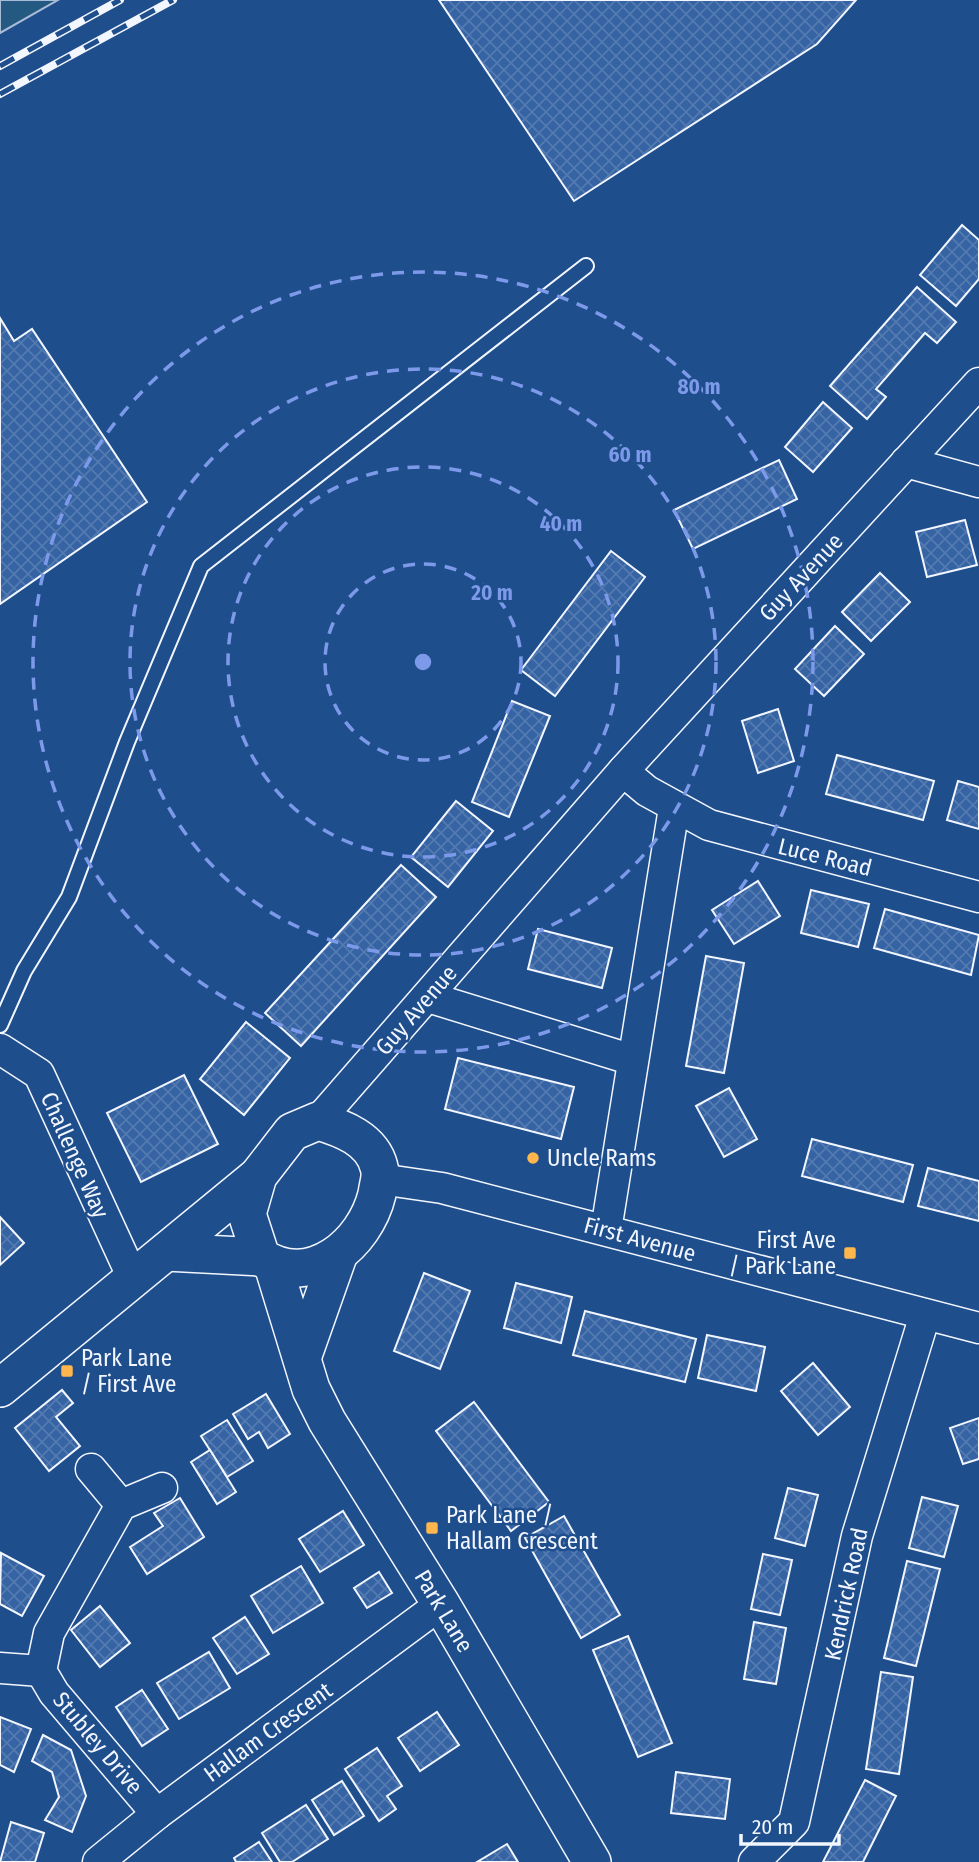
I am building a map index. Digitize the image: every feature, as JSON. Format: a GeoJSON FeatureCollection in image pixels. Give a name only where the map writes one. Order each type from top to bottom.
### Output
{"type":"FeatureCollection","features":[{"type":"Feature","properties":{"kind":"street","name":"Guy Avenue"},"geometry":{"type":"LineString","coordinates":[[318,1121],[623,771],[979,383]]}},
{"type":"Feature","properties":{"kind":"street"},"geometry":{"type":"LineString","coordinates":[[906,463],[979,482]]}},
{"type":"Feature","properties":{"kind":"street"},"geometry":{"type":"LineString","coordinates":[[607,1230],[674,808],[623,771]]}},
{"type":"Feature","properties":{"kind":"street","name":"Luce Road"},"geometry":{"type":"LineString","coordinates":[[674,808],[709,825],[754,839],[979,897]]}},
{"type":"Feature","properties":{"kind":"street"},"geometry":{"type":"LineString","coordinates":[[428,997],[633,1059]]}},
{"type":"Feature","properties":{"kind":"street","name":"Challenge Way"},"geometry":{"type":"LineString","coordinates":[[0,1049],[39,1074],[132,1276]]}},
{"type":"Feature","properties":{"kind":"street"},"geometry":{"type":"LineString","coordinates":[[0,1388],[132,1276],[166,1252],[258,1176],[292,1132],[318,1121],[348,1130],[363,1143],[379,1166],[380,1179],[372,1213],[338,1256],[302,1358]]}},
{"type":"Feature","properties":{"kind":"street"},"geometry":{"type":"LineString","coordinates":[[258,1176],[247,1214],[267,1261]]}},
{"type":"Feature","properties":{"kind":"street","name":"First Avenue"},"geometry":{"type":"LineString","coordinates":[[380,1179],[442,1188],[979,1328]]}},
{"type":"Feature","properties":{"kind":"street"},"geometry":{"type":"LineString","coordinates":[[166,1252],[267,1261],[284,1269],[316,1265],[338,1256]]}},
{"type":"Feature","properties":{"kind":"street","name":"Park Lane"},"geometry":{"type":"LineString","coordinates":[[267,1261],[312,1389],[327,1421],[440,1604],[592,1862]]}},
{"type":"Feature","properties":{"kind":"street","name":"Kendrick Road"},"geometry":{"type":"LineString","coordinates":[[754,1862],[794,1822],[857,1536],[925,1315]]}},
{"type":"Feature","properties":{"kind":"street"},"geometry":{"type":"LineString","coordinates":[[91,1469],[121,1506],[162,1488]]}},
{"type":"Feature","properties":{"kind":"street","name":"Stubley Drive"},"geometry":{"type":"LineString","coordinates":[[121,1506],[49,1633],[41,1671],[54,1693],[157,1814]]}},
{"type":"Feature","properties":{"kind":"street","name":"Hallam Crescent"},"geometry":{"type":"LineString","coordinates":[[99,1862],[157,1814],[440,1604]]}},
{"type":"Feature","properties":{"kind":"street","name":"Stubley Drive"},"geometry":{"type":"LineString","coordinates":[[0,1668],[41,1671]]}},
{"type":"Feature","properties":{"kind":"lane"},"geometry":{"type":"LineString","coordinates":[[0,1025],[24,971],[69,897],[127,742],[201,566],[586,266]]}},
{"type":"Feature","properties":{"kind":"shaded area"},"geometry":{"type":"Polygon","coordinates":[[[0,0],[58,0],[0,33],[0,0]]]}},
{"type":"Feature","properties":{"kind":"building"},"geometry":{"type":"Polygon","coordinates":[[[439,0],[856,0],[817,44],[574,201],[439,0]]]}},
{"type":"Feature","properties":{"kind":"building"},"geometry":{"type":"Polygon","coordinates":[[[962,225],[979,240],[979,279],[956,306],[920,275],[962,225]]]}},
{"type":"Feature","properties":{"kind":"building"},"geometry":{"type":"Polygon","coordinates":[[[917,287],[956,322],[937,343],[925,333],[876,389],[886,397],[867,419],[830,386],[917,287]]]}},
{"type":"Feature","properties":{"kind":"building"},"geometry":{"type":"Polygon","coordinates":[[[0,318],[14,341],[32,329],[147,502],[0,604],[0,318]]]}},
{"type":"Feature","properties":{"kind":"building"},"geometry":{"type":"Polygon","coordinates":[[[823,402],[852,428],[813,472],[785,447],[823,402]]]}},
{"type":"Feature","properties":{"kind":"building"},"geometry":{"type":"Polygon","coordinates":[[[779,460],[797,499],[693,549],[674,510],[779,460]]]}},
{"type":"Feature","properties":{"kind":"building"},"geometry":{"type":"Polygon","coordinates":[[[965,520],[977,565],[927,577],[916,532],[965,520]]]}},
{"type":"Feature","properties":{"kind":"building"},"geometry":{"type":"Polygon","coordinates":[[[611,551],[645,577],[555,696],[521,670],[611,551]]]}},
{"type":"Feature","properties":{"kind":"building"},"geometry":{"type":"Polygon","coordinates":[[[880,573],[910,602],[871,641],[842,612],[880,573]]]}},
{"type":"Feature","properties":{"kind":"building"},"geometry":{"type":"Polygon","coordinates":[[[835,626],[864,654],[824,696],[795,669],[835,626]]]}},
{"type":"Feature","properties":{"kind":"building"},"geometry":{"type":"Polygon","coordinates":[[[512,701],[550,716],[509,817],[472,802],[512,701]]]}},
{"type":"Feature","properties":{"kind":"building"},"geometry":{"type":"Polygon","coordinates":[[[778,709],[794,761],[758,773],[742,721],[778,709]]]}},
{"type":"Feature","properties":{"kind":"building"},"geometry":{"type":"Polygon","coordinates":[[[837,755],[934,781],[923,820],[826,794],[837,755]]]}},
{"type":"Feature","properties":{"kind":"building"},"geometry":{"type":"Polygon","coordinates":[[[958,781],[979,787],[979,829],[947,820],[958,781]]]}},
{"type":"Feature","properties":{"kind":"building"},"geometry":{"type":"Polygon","coordinates":[[[456,801],[493,831],[448,887],[411,857],[456,801]]]}},
{"type":"Feature","properties":{"kind":"building"},"geometry":{"type":"Polygon","coordinates":[[[401,865],[436,897],[301,1046],[265,1013],[401,865]]]}},
{"type":"Feature","properties":{"kind":"building"},"geometry":{"type":"Polygon","coordinates":[[[758,881],[780,916],[734,944],[712,910],[758,881]]]}},
{"type":"Feature","properties":{"kind":"building"},"geometry":{"type":"Polygon","coordinates":[[[811,890],[869,904],[858,947],[801,933],[811,890]]]}},
{"type":"Feature","properties":{"kind":"building"},"geometry":{"type":"Polygon","coordinates":[[[885,909],[979,935],[971,975],[874,948],[885,909]]]}},
{"type":"Feature","properties":{"kind":"building"},"geometry":{"type":"Polygon","coordinates":[[[538,929],[612,948],[602,988],[528,969],[538,929]]]}},
{"type":"Feature","properties":{"kind":"building"},"geometry":{"type":"Polygon","coordinates":[[[706,956],[744,963],[724,1073],[686,1066],[706,956]]]}},
{"type":"Feature","properties":{"kind":"building"},"geometry":{"type":"Polygon","coordinates":[[[246,1022],[290,1058],[244,1115],[200,1079],[246,1022]]]}},
{"type":"Feature","properties":{"kind":"building"},"geometry":{"type":"Polygon","coordinates":[[[458,1058],[574,1087],[561,1139],[445,1109],[458,1058]]]}},
{"type":"Feature","properties":{"kind":"building"},"geometry":{"type":"Polygon","coordinates":[[[184,1075],[218,1144],[141,1182],[107,1113],[184,1075]]]}},
{"type":"Feature","properties":{"kind":"building"},"geometry":{"type":"Polygon","coordinates":[[[729,1088],[757,1139],[724,1157],[696,1106],[729,1088]]]}},
{"type":"Feature","properties":{"kind":"building"},"geometry":{"type":"Polygon","coordinates":[[[812,1139],[913,1165],[903,1202],[802,1176],[812,1139]]]}},
{"type":"Feature","properties":{"kind":"building"},"geometry":{"type":"Polygon","coordinates":[[[928,1168],[979,1181],[979,1221],[918,1206],[928,1168]]]}},
{"type":"Feature","properties":{"kind":"building"},"geometry":{"type":"Polygon","coordinates":[[[0,1217],[24,1243],[0,1265],[0,1217]]]}},
{"type":"Feature","properties":{"kind":"building"},"geometry":{"type":"Polygon","coordinates":[[[424,1273],[470,1291],[440,1369],[394,1351],[424,1273]]]}},
{"type":"Feature","properties":{"kind":"building"},"geometry":{"type":"Polygon","coordinates":[[[516,1283],[572,1297],[561,1343],[504,1328],[516,1283]]]}},
{"type":"Feature","properties":{"kind":"building"},"geometry":{"type":"Polygon","coordinates":[[[585,1311],[696,1339],[685,1382],[573,1355],[585,1311]]]}},
{"type":"Feature","properties":{"kind":"building"},"geometry":{"type":"Polygon","coordinates":[[[707,1335],[765,1347],[756,1391],[698,1378],[707,1335]]]}},
{"type":"Feature","properties":{"kind":"building"},"geometry":{"type":"Polygon","coordinates":[[[813,1363],[850,1407],[818,1435],[781,1391],[813,1363]]]}},
{"type":"Feature","properties":{"kind":"building"},"geometry":{"type":"Polygon","coordinates":[[[62,1390],[73,1403],[56,1417],[80,1446],[49,1471],[15,1428],[62,1390]]]}},
{"type":"Feature","properties":{"kind":"building"},"geometry":{"type":"Polygon","coordinates":[[[266,1394],[290,1434],[268,1448],[259,1432],[248,1439],[233,1414],[266,1394]]]}},
{"type":"Feature","properties":{"kind":"building"},"geometry":{"type":"Polygon","coordinates":[[[474,1402],[549,1502],[511,1531],[436,1431],[474,1402]]]}},
{"type":"Feature","properties":{"kind":"building"},"geometry":{"type":"Polygon","coordinates":[[[979,1418],[979,1459],[963,1464],[950,1428],[979,1418]]]}},
{"type":"Feature","properties":{"kind":"building"},"geometry":{"type":"Polygon","coordinates":[[[227,1420],[253,1461],[227,1477],[201,1436],[227,1420]]]}},
{"type":"Feature","properties":{"kind":"building"},"geometry":{"type":"Polygon","coordinates":[[[210,1450],[236,1492],[217,1504],[191,1462],[210,1450]]]}},
{"type":"Feature","properties":{"kind":"building"},"geometry":{"type":"Polygon","coordinates":[[[788,1488],[818,1495],[805,1546],[775,1538],[788,1488]]]}},
{"type":"Feature","properties":{"kind":"building"},"geometry":{"type":"Polygon","coordinates":[[[922,1497],[958,1506],[944,1557],[909,1548],[922,1497]]]}},
{"type":"Feature","properties":{"kind":"building"},"geometry":{"type":"Polygon","coordinates":[[[180,1498],[204,1537],[147,1574],[130,1547],[163,1526],[154,1513],[180,1498]]]}},
{"type":"Feature","properties":{"kind":"building"},"geometry":{"type":"Polygon","coordinates":[[[343,1511],[364,1545],[320,1572],[299,1539],[343,1511]]]}},
{"type":"Feature","properties":{"kind":"building"},"geometry":{"type":"Polygon","coordinates":[[[564,1516],[620,1615],[581,1638],[525,1538],[564,1516]]]}},
{"type":"Feature","properties":{"kind":"building"},"geometry":{"type":"Polygon","coordinates":[[[1,1553],[44,1576],[22,1616],[0,1604],[1,1553]]]}},
{"type":"Feature","properties":{"kind":"building"},"geometry":{"type":"Polygon","coordinates":[[[763,1554],[792,1560],[780,1615],[751,1609],[763,1554]]]}},
{"type":"Feature","properties":{"kind":"building"},"geometry":{"type":"Polygon","coordinates":[[[907,1561],[940,1569],[916,1666],[884,1658],[907,1561]]]}},
{"type":"Feature","properties":{"kind":"building"},"geometry":{"type":"Polygon","coordinates":[[[301,1566],[323,1603],[273,1633],[251,1596],[301,1566]]]}},
{"type":"Feature","properties":{"kind":"building"},"geometry":{"type":"Polygon","coordinates":[[[379,1572],[392,1593],[367,1608],[354,1588],[379,1572]]]}},
{"type":"Feature","properties":{"kind":"building"},"geometry":{"type":"Polygon","coordinates":[[[100,1606],[130,1643],[100,1667],[71,1630],[100,1606]]]}},
{"type":"Feature","properties":{"kind":"building"},"geometry":{"type":"Polygon","coordinates":[[[245,1617],[269,1654],[237,1674],[213,1638],[245,1617]]]}},
{"type":"Feature","properties":{"kind":"building"},"geometry":{"type":"Polygon","coordinates":[[[754,1622],[786,1628],[776,1684],[744,1679],[754,1622]]]}},
{"type":"Feature","properties":{"kind":"building"},"geometry":{"type":"Polygon","coordinates":[[[628,1636],[672,1743],[638,1757],[593,1650],[628,1636]]]}},
{"type":"Feature","properties":{"kind":"building"},"geometry":{"type":"Polygon","coordinates":[[[209,1652],[230,1688],[179,1719],[157,1683],[209,1652]]]}},
{"type":"Feature","properties":{"kind":"building"},"geometry":{"type":"Polygon","coordinates":[[[881,1672],[913,1677],[899,1774],[866,1769],[881,1672]]]}},
{"type":"Feature","properties":{"kind":"building"},"geometry":{"type":"Polygon","coordinates":[[[142,1690],[168,1729],[142,1746],[116,1707],[142,1690]]]}},
{"type":"Feature","properties":{"kind":"building"},"geometry":{"type":"Polygon","coordinates":[[[437,1712],[459,1745],[420,1771],[398,1738],[437,1712]]]}},
{"type":"Feature","properties":{"kind":"building"},"geometry":{"type":"Polygon","coordinates":[[[0,1717],[31,1729],[14,1772],[0,1765],[0,1717]]]}},
{"type":"Feature","properties":{"kind":"building"},"geometry":{"type":"Polygon","coordinates":[[[43,1735],[71,1750],[86,1796],[72,1832],[45,1820],[59,1797],[52,1772],[32,1761],[43,1735]]]}},
{"type":"Feature","properties":{"kind":"building"},"geometry":{"type":"Polygon","coordinates":[[[377,1748],[402,1786],[387,1796],[396,1809],[379,1821],[345,1769],[377,1748]]]}},
{"type":"Feature","properties":{"kind":"building"},"geometry":{"type":"Polygon","coordinates":[[[676,1772],[730,1779],[725,1819],[671,1813],[676,1772]]]}},
{"type":"Feature","properties":{"kind":"building"},"geometry":{"type":"Polygon","coordinates":[[[865,1780],[896,1796],[863,1862],[823,1862],[865,1780]]]}},
{"type":"Feature","properties":{"kind":"building"},"geometry":{"type":"Polygon","coordinates":[[[342,1781],[364,1816],[334,1835],[312,1800],[342,1781]]]}},
{"type":"Feature","properties":{"kind":"building"},"geometry":{"type":"Polygon","coordinates":[[[306,1805],[328,1839],[292,1862],[280,1862],[262,1833],[306,1805]]]}},
{"type":"Feature","properties":{"kind":"building"},"geometry":{"type":"Polygon","coordinates":[[[11,1822],[44,1833],[35,1862],[0,1862],[11,1822]]]}},
{"type":"Feature","properties":{"kind":"building"},"geometry":{"type":"Polygon","coordinates":[[[259,1842],[272,1862],[236,1862],[234,1858],[259,1842]]]}},
{"type":"Feature","properties":{"kind":"building"},"geometry":{"type":"Polygon","coordinates":[[[507,1844],[518,1862],[477,1862],[507,1844]]]}},
{"type":"Feature","properties":{"kind":"railway"},"geometry":{"type":"LineString","coordinates":[[0,66],[120,0]]}},
{"type":"Feature","properties":{"kind":"railway"},"geometry":{"type":"LineString","coordinates":[[0,94],[173,0]]}},
{"type":"Feature","properties":{"kind":"place","name":"Uncle Rams"},"geometry":{"type":"Point","coordinates":[533,1158]}},
{"type":"Feature","properties":{"kind":"place","name":"First Ave / Park Lane"},"geometry":{"type":"Point","coordinates":[850,1253]}},
{"type":"Feature","properties":{"kind":"place","name":"Park Lane / First Ave"},"geometry":{"type":"Point","coordinates":[67,1371]}},
{"type":"Feature","properties":{"kind":"place","name":"Park Lane / Hallam Crescent"},"geometry":{"type":"Point","coordinates":[432,1528]}}]}
